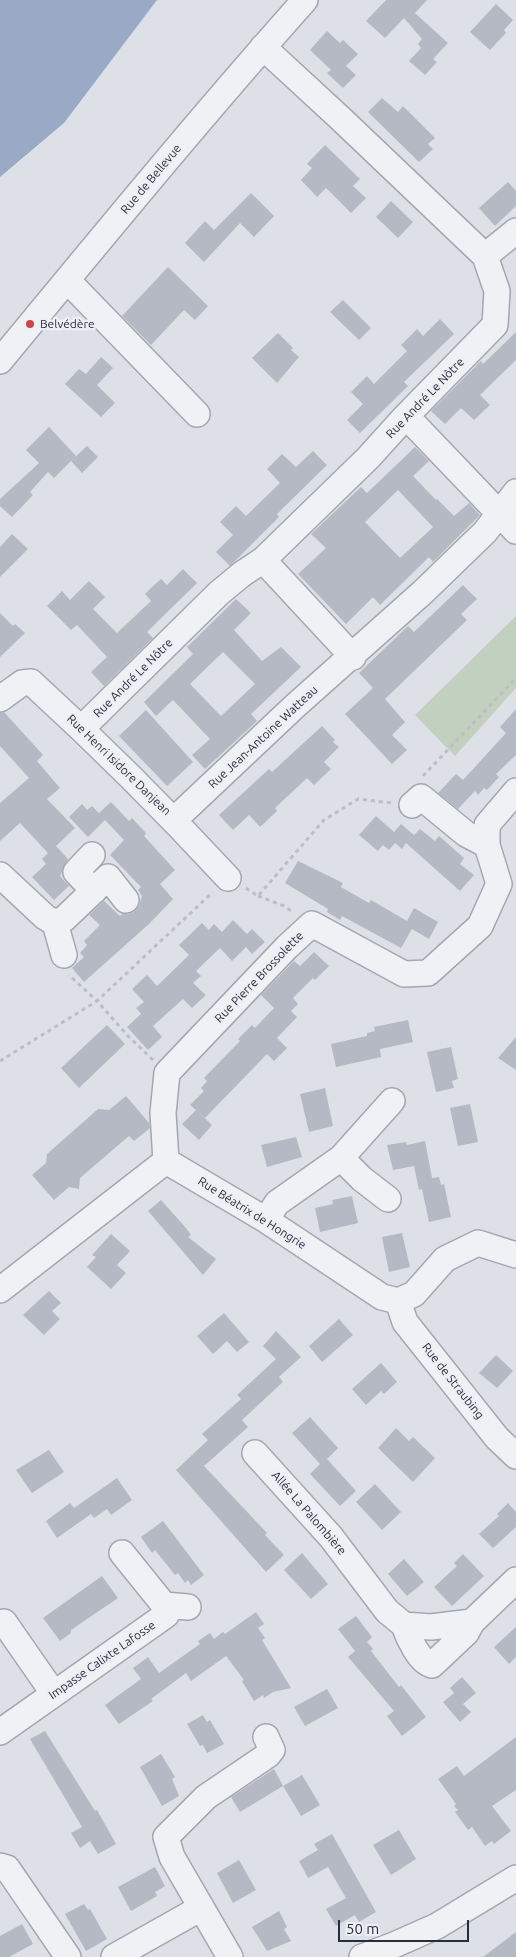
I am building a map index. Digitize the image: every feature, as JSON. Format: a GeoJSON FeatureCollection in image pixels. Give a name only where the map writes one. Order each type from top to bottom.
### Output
{"type":"FeatureCollection","features":[{"type":"Feature","properties":{"kind":"street","name":"Rue de Bellevue"},"geometry":{"type":"LineString","coordinates":[[0,361],[263,47],[305,0]]}},
{"type":"Feature","properties":{"kind":"street","name":"Rue André Le Nôtre"},"geometry":{"type":"LineString","coordinates":[[82,728],[218,593],[263,560],[368,458],[406,416],[495,325],[497,292],[485,256],[263,47]]}},
{"type":"Feature","properties":{"kind":"street"},"geometry":{"type":"LineString","coordinates":[[485,256],[516,230]]}},
{"type":"Feature","properties":{"kind":"street"},"geometry":{"type":"LineString","coordinates":[[67,280],[197,414]]}},
{"type":"Feature","properties":{"kind":"street"},"geometry":{"type":"LineString","coordinates":[[406,416],[516,531]]}},
{"type":"Feature","properties":{"kind":"street","name":"Rue Jean-Antoine Watteau"},"geometry":{"type":"LineString","coordinates":[[174,820],[295,706],[353,657],[485,532],[516,492]]}},
{"type":"Feature","properties":{"kind":"street"},"geometry":{"type":"LineString","coordinates":[[263,560],[353,657]]}},
{"type":"Feature","properties":{"kind":"street","name":"Rue Henri Isidore Danjean"},"geometry":{"type":"LineString","coordinates":[[0,699],[22,683],[31,682],[82,728],[174,820],[228,878]]}},
{"type":"Feature","properties":{"kind":"street"},"geometry":{"type":"LineString","coordinates":[[508,891],[487,845],[487,825],[516,791]]}},
{"type":"Feature","properties":{"kind":"street"},"geometry":{"type":"LineString","coordinates":[[414,794],[466,834],[487,845]]}},
{"type":"Feature","properties":{"kind":"street"},"geometry":{"type":"LineString","coordinates":[[55,923],[64,919],[101,884],[102,864],[86,849]]}},
{"type":"Feature","properties":{"kind":"street"},"geometry":{"type":"LineString","coordinates":[[0,875],[45,917],[55,923],[64,955]]}},
{"type":"Feature","properties":{"kind":"street"},"geometry":{"type":"LineString","coordinates":[[101,884],[126,900]]}},
{"type":"Feature","properties":{"kind":"street","name":"Rue Pierre Brossolette"},"geometry":{"type":"LineString","coordinates":[[167,1073],[287,947],[312,924],[404,974],[428,973],[480,926],[508,891]]}},
{"type":"Feature","properties":{"kind":"street"},"geometry":{"type":"LineString","coordinates":[[0,1292],[166,1160],[163,1113],[167,1073]]}},
{"type":"Feature","properties":{"kind":"street"},"geometry":{"type":"LineString","coordinates":[[266,1220],[277,1203],[341,1158],[392,1101]]}},
{"type":"Feature","properties":{"kind":"street"},"geometry":{"type":"LineString","coordinates":[[341,1158],[362,1179],[388,1199]]}},
{"type":"Feature","properties":{"kind":"street","name":"Rue Béatrix de Hongrie"},"geometry":{"type":"LineString","coordinates":[[166,1160],[266,1220],[382,1297],[398,1301]]}},
{"type":"Feature","properties":{"kind":"street"},"geometry":{"type":"LineString","coordinates":[[398,1301],[414,1294],[445,1259],[478,1242],[516,1255]]}},
{"type":"Feature","properties":{"kind":"street","name":"Rue de Straubing"},"geometry":{"type":"LineString","coordinates":[[398,1301],[405,1322],[497,1438],[516,1456]]}},
{"type":"Feature","properties":{"kind":"street","name":"Allée La Palombière"},"geometry":{"type":"LineString","coordinates":[[253,1451],[331,1537],[387,1611],[404,1625]]}},
{"type":"Feature","properties":{"kind":"street","name":"Impasse Calixte Lafosse"},"geometry":{"type":"LineString","coordinates":[[0,1732],[176,1606],[122,1553]]}},
{"type":"Feature","properties":{"kind":"street"},"geometry":{"type":"LineString","coordinates":[[472,1622],[431,1627],[404,1625],[409,1640],[427,1664],[432,1665],[466,1633],[472,1622],[516,1580]]}},
{"type":"Feature","properties":{"kind":"street"},"geometry":{"type":"LineString","coordinates":[[4,1622],[54,1694]]}},
{"type":"Feature","properties":{"kind":"street"},"geometry":{"type":"LineString","coordinates":[[230,1957],[172,1857],[166,1837],[206,1797],[272,1750],[266,1737]]}},
{"type":"Feature","properties":{"kind":"street"},"geometry":{"type":"LineString","coordinates":[[0,1866],[7,1868],[68,1957]]}},
{"type":"Feature","properties":{"kind":"street"},"geometry":{"type":"LineString","coordinates":[[362,1957],[437,1926],[516,1878]]}},
{"type":"Feature","properties":{"kind":"street"},"geometry":{"type":"LineString","coordinates":[[114,1957],[201,1908]]}},
{"type":"Feature","properties":{"kind":"path"},"geometry":{"type":"LineString","coordinates":[[258,896],[324,820],[358,799],[414,794],[516,678]]}},
{"type":"Feature","properties":{"kind":"path"},"geometry":{"type":"LineString","coordinates":[[0,1061],[97,1001],[228,878],[258,896],[284,906],[312,924]]}},
{"type":"Feature","properties":{"kind":"path"},"geometry":{"type":"LineString","coordinates":[[64,955],[66,972],[167,1073]]}},
{"type":"Feature","properties":{"kind":"green space"},"geometry":{"type":"Polygon","coordinates":[[[516,616],[516,688],[455,756],[415,715],[516,616]]]}},
{"type":"Feature","properties":{"kind":"water"},"geometry":{"type":"Polygon","coordinates":[[[0,0],[157,0],[64,123],[0,177],[0,0]]]}},
{"type":"Feature","properties":{"kind":"building"},"geometry":{"type":"Polygon","coordinates":[[[386,0],[427,0],[415,13],[448,43],[433,59],[437,62],[425,75],[409,61],[421,48],[418,44],[422,39],[404,18],[385,38],[366,21],[386,0]]]}},
{"type":"Feature","properties":{"kind":"building"},"geometry":{"type":"Polygon","coordinates":[[[496,4],[513,20],[504,30],[506,33],[490,50],[470,32],[496,4]]]}},
{"type":"Feature","properties":{"kind":"building"},"geometry":{"type":"Polygon","coordinates":[[[327,31],[340,43],[343,40],[358,54],[346,66],[356,75],[343,88],[327,73],[331,70],[310,50],[327,31]]]}},
{"type":"Feature","properties":{"kind":"building"},"geometry":{"type":"Polygon","coordinates":[[[382,98],[398,112],[403,106],[435,138],[428,144],[433,149],[419,162],[368,112],[382,98]]]}},
{"type":"Feature","properties":{"kind":"building"},"geometry":{"type":"Polygon","coordinates":[[[325,145],[360,179],[353,186],[366,198],[351,213],[326,188],[317,197],[301,180],[312,168],[307,164],[325,145]]]}},
{"type":"Feature","properties":{"kind":"building"},"geometry":{"type":"Polygon","coordinates":[[[508,182],[516,191],[516,206],[495,226],[479,208],[508,182]]]}},
{"type":"Feature","properties":{"kind":"building"},"geometry":{"type":"Polygon","coordinates":[[[251,193],[274,216],[254,237],[240,223],[204,262],[185,243],[205,221],[214,230],[251,193]]]}},
{"type":"Feature","properties":{"kind":"building"},"geometry":{"type":"Polygon","coordinates":[[[391,201],[413,222],[398,238],[376,217],[391,201]]]}},
{"type":"Feature","properties":{"kind":"building"},"geometry":{"type":"Polygon","coordinates":[[[168,267],[208,306],[195,320],[184,310],[151,345],[122,316],[168,267]]]}},
{"type":"Feature","properties":{"kind":"building"},"geometry":{"type":"Polygon","coordinates":[[[343,300],[371,328],[359,340],[330,312],[343,300]]]}},
{"type":"Feature","properties":{"kind":"building"},"geometry":{"type":"Polygon","coordinates":[[[440,319],[454,334],[404,382],[408,386],[360,433],[347,420],[363,404],[351,392],[367,376],[374,384],[407,351],[401,345],[417,329],[423,336],[440,319]]]}},
{"type":"Feature","properties":{"kind":"building"},"geometry":{"type":"Polygon","coordinates":[[[516,332],[516,360],[480,395],[490,405],[474,420],[461,408],[445,424],[431,411],[481,361],[483,364],[516,332]]]}},
{"type":"Feature","properties":{"kind":"building"},"geometry":{"type":"Polygon","coordinates":[[[278,333],[299,357],[277,383],[252,358],[278,333]]]}},
{"type":"Feature","properties":{"kind":"building"},"geometry":{"type":"Polygon","coordinates":[[[101,357],[113,368],[97,385],[115,403],[101,417],[65,384],[79,369],[86,374],[101,357]]]}},
{"type":"Feature","properties":{"kind":"building"},"geometry":{"type":"Polygon","coordinates":[[[49,427],[76,456],[54,478],[48,472],[30,492],[33,495],[12,517],[0,506],[0,499],[39,463],[26,450],[49,427]]]}},
{"type":"Feature","properties":{"kind":"building"},"geometry":{"type":"Polygon","coordinates":[[[87,446],[98,457],[82,473],[71,461],[87,446]]]}},
{"type":"Feature","properties":{"kind":"building"},"geometry":{"type":"Polygon","coordinates":[[[415,447],[429,461],[413,476],[454,516],[469,503],[480,515],[433,562],[429,557],[380,605],[373,597],[346,624],[298,574],[326,548],[311,534],[361,487],[367,493],[415,447]],[[398,490],[365,522],[400,558],[433,527],[398,490]]]}},
{"type":"Feature","properties":{"kind":"building"},"geometry":{"type":"Polygon","coordinates":[[[313,451],[327,465],[277,514],[279,517],[230,566],[216,552],[233,535],[220,522],[236,506],[246,516],[280,483],[267,469],[282,454],[296,467],[313,451]]]}},
{"type":"Feature","properties":{"kind":"building"},"geometry":{"type":"Polygon","coordinates":[[[12,534],[28,549],[0,577],[0,547],[12,534]]]}},
{"type":"Feature","properties":{"kind":"building"},"geometry":{"type":"Polygon","coordinates":[[[183,569],[197,583],[147,632],[153,638],[104,686],[91,672],[107,657],[77,625],[71,630],[47,606],[62,591],[70,600],[89,581],[105,597],[93,609],[117,633],[151,601],[145,594],[152,587],[161,579],[167,585],[183,569]]]}},
{"type":"Feature","properties":{"kind":"building"},"geometry":{"type":"Polygon","coordinates":[[[463,585],[477,599],[461,614],[467,620],[385,699],[405,722],[392,735],[407,750],[392,764],[345,714],[373,688],[359,673],[408,626],[414,632],[463,585]]]}},
{"type":"Feature","properties":{"kind":"building"},"geometry":{"type":"Polygon","coordinates":[[[236,599],[251,613],[234,630],[262,661],[281,647],[301,667],[251,714],[257,721],[205,769],[192,755],[210,739],[173,700],[156,716],[144,702],[193,654],[187,647],[236,599]],[[223,652],[190,684],[221,716],[255,684],[223,652]]]}},
{"type":"Feature","properties":{"kind":"building"},"geometry":{"type":"Polygon","coordinates":[[[0,613],[13,626],[15,624],[25,633],[0,657],[0,613]]]}},
{"type":"Feature","properties":{"kind":"building"},"geometry":{"type":"Polygon","coordinates":[[[516,709],[516,755],[496,774],[499,777],[487,790],[484,788],[478,795],[475,791],[458,809],[438,793],[456,774],[463,780],[506,733],[500,727],[516,709]]]}},
{"type":"Feature","properties":{"kind":"building"},"geometry":{"type":"Polygon","coordinates":[[[146,710],[193,762],[167,786],[119,736],[146,710]]]}},
{"type":"Feature","properties":{"kind":"building"},"geometry":{"type":"Polygon","coordinates":[[[4,712],[43,755],[37,761],[60,788],[47,799],[75,828],[56,846],[68,859],[60,876],[69,886],[54,900],[32,877],[46,864],[42,859],[48,853],[20,823],[0,841],[0,803],[29,778],[0,746],[0,713],[4,712]]]}},
{"type":"Feature","properties":{"kind":"building"},"geometry":{"type":"Polygon","coordinates":[[[322,726],[335,740],[333,742],[339,747],[324,762],[331,769],[314,785],[307,778],[275,808],[277,811],[260,827],[249,815],[233,830],[219,815],[269,769],[272,772],[322,726]]]}},
{"type":"Feature","properties":{"kind":"building"},"geometry":{"type":"Polygon","coordinates":[[[111,802],[129,821],[132,818],[146,833],[144,836],[175,870],[160,884],[173,899],[150,923],[84,982],[72,968],[84,957],[80,953],[87,945],[84,941],[100,925],[89,915],[104,901],[120,916],[134,912],[139,906],[142,896],[138,890],[141,887],[110,855],[124,840],[105,820],[88,837],[69,817],[82,804],[87,810],[92,806],[99,813],[111,802]]]}},
{"type":"Feature","properties":{"kind":"building"},"geometry":{"type":"Polygon","coordinates":[[[376,816],[394,832],[401,824],[414,835],[420,829],[435,841],[439,836],[464,858],[460,864],[474,875],[460,891],[406,843],[402,849],[395,843],[389,850],[383,845],[378,851],[359,835],[376,816]]]}},
{"type":"Feature","properties":{"kind":"building"},"geometry":{"type":"Polygon","coordinates":[[[298,861],[343,883],[341,887],[369,903],[371,900],[407,921],[414,908],[438,922],[429,939],[412,929],[401,948],[342,916],[340,920],[327,912],[328,909],[285,883],[298,861]]]}},
{"type":"Feature","properties":{"kind":"building"},"geometry":{"type":"Polygon","coordinates":[[[233,920],[247,934],[252,929],[265,942],[252,954],[246,947],[232,961],[220,948],[196,971],[201,976],[193,983],[206,995],[192,1008],[183,999],[153,1026],[162,1037],[148,1050],[127,1027],[141,1014],[136,1008],[144,1002],[132,989],[147,975],[157,986],[189,955],[179,945],[202,923],[209,930],[214,924],[222,932],[233,920]]]}},
{"type":"Feature","properties":{"kind":"building"},"geometry":{"type":"Polygon","coordinates":[[[314,952],[329,966],[315,980],[313,978],[293,998],[298,1004],[291,1011],[297,1017],[277,1038],[287,1048],[274,1061],[267,1054],[205,1118],[190,1105],[204,1091],[201,1088],[207,1081],[204,1078],[240,1041],[238,1039],[252,1025],[255,1028],[274,1008],[261,995],[294,961],[300,966],[314,952]]]}},
{"type":"Feature","properties":{"kind":"building"},"geometry":{"type":"Polygon","coordinates":[[[408,1020],[413,1042],[380,1049],[381,1057],[336,1067],[331,1044],[367,1036],[367,1033],[375,1031],[374,1027],[408,1020]]]}},
{"type":"Feature","properties":{"kind":"building"},"geometry":{"type":"Polygon","coordinates":[[[107,1025],[125,1044],[79,1088],[61,1068],[107,1025]]]}},
{"type":"Feature","properties":{"kind":"building"},"geometry":{"type":"Polygon","coordinates":[[[516,1037],[516,1070],[498,1058],[516,1037]]]}},
{"type":"Feature","properties":{"kind":"building"},"geometry":{"type":"Polygon","coordinates":[[[451,1047],[458,1079],[452,1081],[454,1088],[436,1092],[427,1052],[451,1047]]]}},
{"type":"Feature","properties":{"kind":"building"},"geometry":{"type":"Polygon","coordinates":[[[325,1088],[333,1126],[309,1132],[300,1094],[325,1088]]]}},
{"type":"Feature","properties":{"kind":"building"},"geometry":{"type":"Polygon","coordinates":[[[126,1096],[149,1123],[150,1128],[134,1141],[129,1136],[80,1178],[79,1189],[69,1187],[54,1200],[32,1175],[46,1163],[47,1154],[98,1109],[109,1110],[126,1096]]]}},
{"type":"Feature","properties":{"kind":"building"},"geometry":{"type":"Polygon","coordinates":[[[470,1104],[478,1142],[458,1146],[450,1108],[470,1104]]]}},
{"type":"Feature","properties":{"kind":"building"},"geometry":{"type":"Polygon","coordinates":[[[196,1110],[212,1125],[199,1140],[182,1124],[196,1110]]]}},
{"type":"Feature","properties":{"kind":"building"},"geometry":{"type":"Polygon","coordinates":[[[296,1137],[302,1157],[267,1167],[261,1145],[296,1137]]]}},
{"type":"Feature","properties":{"kind":"building"},"geometry":{"type":"Polygon","coordinates":[[[425,1141],[432,1178],[439,1177],[441,1185],[444,1184],[451,1217],[429,1222],[422,1189],[419,1190],[414,1166],[393,1170],[387,1145],[406,1142],[407,1145],[425,1141]]]}},
{"type":"Feature","properties":{"kind":"building"},"geometry":{"type":"Polygon","coordinates":[[[352,1196],[358,1223],[320,1232],[315,1208],[333,1204],[332,1200],[352,1196]]]}},
{"type":"Feature","properties":{"kind":"building"},"geometry":{"type":"Polygon","coordinates":[[[161,1200],[186,1228],[191,1235],[188,1237],[216,1259],[203,1275],[148,1211],[161,1200]]]}},
{"type":"Feature","properties":{"kind":"building"},"geometry":{"type":"Polygon","coordinates":[[[402,1233],[410,1267],[389,1272],[382,1237],[402,1233]]]}},
{"type":"Feature","properties":{"kind":"building"},"geometry":{"type":"Polygon","coordinates":[[[111,1234],[130,1251],[117,1265],[126,1273],[111,1289],[87,1267],[96,1257],[92,1255],[111,1234]]]}},
{"type":"Feature","properties":{"kind":"building"},"geometry":{"type":"Polygon","coordinates":[[[49,1291],[61,1303],[52,1311],[60,1319],[44,1335],[23,1315],[49,1291]]]}},
{"type":"Feature","properties":{"kind":"building"},"geometry":{"type":"Polygon","coordinates":[[[224,1313],[249,1342],[237,1352],[227,1341],[213,1354],[197,1336],[224,1313]]]}},
{"type":"Feature","properties":{"kind":"building"},"geometry":{"type":"Polygon","coordinates":[[[339,1319],[353,1335],[322,1362],[309,1346],[339,1319]]]}},
{"type":"Feature","properties":{"kind":"building"},"geometry":{"type":"Polygon","coordinates":[[[276,1331],[301,1357],[279,1377],[283,1382],[242,1420],[248,1427],[204,1466],[267,1533],[265,1535],[284,1555],[266,1572],[176,1470],[208,1440],[202,1434],[241,1399],[237,1395],[276,1359],[263,1346],[276,1331]]]}},
{"type":"Feature","properties":{"kind":"building"},"geometry":{"type":"Polygon","coordinates":[[[496,1355],[513,1371],[497,1388],[479,1373],[496,1355]]]}},
{"type":"Feature","properties":{"kind":"building"},"geometry":{"type":"Polygon","coordinates":[[[381,1363],[397,1382],[384,1394],[381,1391],[366,1405],[352,1389],[381,1363]]]}},
{"type":"Feature","properties":{"kind":"building"},"geometry":{"type":"Polygon","coordinates":[[[310,1417],[338,1448],[327,1459],[356,1491],[340,1506],[310,1474],[320,1464],[292,1433],[310,1417]]]}},
{"type":"Feature","properties":{"kind":"building"},"geometry":{"type":"Polygon","coordinates":[[[396,1428],[409,1441],[413,1437],[435,1458],[413,1482],[378,1448],[396,1428]]]}},
{"type":"Feature","properties":{"kind":"building"},"geometry":{"type":"Polygon","coordinates":[[[49,1450],[64,1472],[32,1493],[16,1470],[49,1450]]]}},
{"type":"Feature","properties":{"kind":"building"},"geometry":{"type":"Polygon","coordinates":[[[117,1478],[132,1500],[111,1515],[107,1509],[94,1518],[91,1514],[57,1538],[46,1521],[70,1503],[74,1508],[117,1478]]]}},
{"type":"Feature","properties":{"kind":"building"},"geometry":{"type":"Polygon","coordinates":[[[375,1484],[401,1512],[382,1530],[356,1502],[375,1484]]]}},
{"type":"Feature","properties":{"kind":"building"},"geometry":{"type":"Polygon","coordinates":[[[508,1503],[516,1512],[516,1527],[493,1548],[479,1534],[499,1516],[497,1514],[508,1503]]]}},
{"type":"Feature","properties":{"kind":"building"},"geometry":{"type":"Polygon","coordinates":[[[163,1521],[204,1575],[191,1585],[188,1580],[185,1583],[178,1573],[175,1575],[155,1550],[152,1553],[141,1537],[163,1521]]]}},
{"type":"Feature","properties":{"kind":"building"},"geometry":{"type":"Polygon","coordinates":[[[302,1553],[328,1584],[311,1599],[284,1570],[302,1553]]]}},
{"type":"Feature","properties":{"kind":"building"},"geometry":{"type":"Polygon","coordinates":[[[463,1554],[484,1576],[452,1606],[434,1587],[457,1566],[454,1563],[463,1554]]]}},
{"type":"Feature","properties":{"kind":"building"},"geometry":{"type":"Polygon","coordinates":[[[404,1559],[424,1582],[407,1596],[388,1574],[404,1559]]]}},
{"type":"Feature","properties":{"kind":"building"},"geometry":{"type":"Polygon","coordinates":[[[102,1576],[118,1598],[71,1630],[71,1633],[60,1641],[43,1618],[102,1576]]]}},
{"type":"Feature","properties":{"kind":"building"},"geometry":{"type":"Polygon","coordinates":[[[256,1612],[264,1624],[258,1628],[265,1638],[262,1640],[291,1688],[273,1692],[264,1698],[263,1695],[254,1701],[242,1681],[244,1680],[226,1656],[191,1681],[186,1673],[151,1699],[153,1701],[119,1724],[105,1705],[141,1679],[133,1668],[148,1657],[159,1673],[200,1644],[198,1641],[210,1633],[214,1639],[223,1632],[225,1634],[256,1612]]]}},
{"type":"Feature","properties":{"kind":"building"},"geometry":{"type":"Polygon","coordinates":[[[356,1616],[372,1637],[367,1642],[373,1649],[371,1651],[399,1687],[401,1685],[426,1717],[402,1736],[387,1716],[394,1711],[348,1657],[355,1651],[338,1629],[356,1616]]]}},
{"type":"Feature","properties":{"kind":"building"},"geometry":{"type":"Polygon","coordinates":[[[516,1627],[516,1657],[509,1664],[494,1647],[516,1627]]]}},
{"type":"Feature","properties":{"kind":"building"},"geometry":{"type":"Polygon","coordinates":[[[462,1677],[476,1693],[463,1704],[471,1712],[460,1722],[443,1702],[454,1693],[450,1688],[462,1677]]]}},
{"type":"Feature","properties":{"kind":"building"},"geometry":{"type":"Polygon","coordinates":[[[327,1689],[338,1708],[305,1726],[294,1707],[327,1689]]]}},
{"type":"Feature","properties":{"kind":"building"},"geometry":{"type":"Polygon","coordinates":[[[203,1715],[207,1722],[210,1720],[224,1744],[207,1753],[203,1745],[200,1746],[187,1724],[203,1715]]]}},
{"type":"Feature","properties":{"kind":"building"},"geometry":{"type":"Polygon","coordinates":[[[45,1731],[95,1811],[97,1810],[116,1844],[98,1854],[90,1841],[80,1848],[71,1833],[82,1827],[30,1739],[45,1731]]]}},
{"type":"Feature","properties":{"kind":"building"},"geometry":{"type":"Polygon","coordinates":[[[516,1737],[516,1790],[492,1806],[511,1831],[494,1844],[492,1841],[485,1846],[472,1827],[468,1830],[455,1812],[458,1810],[454,1806],[456,1804],[438,1779],[457,1766],[464,1776],[516,1737]]]}},
{"type":"Feature","properties":{"kind":"building"},"geometry":{"type":"Polygon","coordinates":[[[161,1754],[175,1777],[172,1779],[179,1796],[162,1806],[140,1767],[161,1754]]]}},
{"type":"Feature","properties":{"kind":"building"},"geometry":{"type":"Polygon","coordinates":[[[274,1769],[283,1786],[240,1812],[231,1797],[274,1769]]]}},
{"type":"Feature","properties":{"kind":"building"},"geometry":{"type":"Polygon","coordinates":[[[302,1775],[320,1805],[301,1816],[283,1786],[302,1775]]]}},
{"type":"Feature","properties":{"kind":"building"},"geometry":{"type":"Polygon","coordinates":[[[399,1830],[416,1859],[391,1875],[373,1845],[399,1830]]]}},
{"type":"Feature","properties":{"kind":"building"},"geometry":{"type":"Polygon","coordinates":[[[332,1834],[376,1912],[359,1922],[355,1915],[336,1926],[326,1909],[346,1898],[328,1867],[308,1878],[299,1861],[318,1850],[314,1844],[332,1834]]]}},
{"type":"Feature","properties":{"kind":"building"},"geometry":{"type":"Polygon","coordinates":[[[239,1860],[256,1890],[233,1903],[217,1873],[239,1860]]]}},
{"type":"Feature","properties":{"kind":"building"},"geometry":{"type":"Polygon","coordinates":[[[155,1867],[165,1886],[155,1892],[157,1896],[131,1911],[118,1887],[155,1867]]]}},
{"type":"Feature","properties":{"kind":"building"},"geometry":{"type":"Polygon","coordinates":[[[84,1904],[88,1910],[90,1909],[107,1939],[86,1951],[65,1914],[84,1904]]]}},
{"type":"Feature","properties":{"kind":"building"},"geometry":{"type":"Polygon","coordinates":[[[279,1911],[287,1927],[284,1929],[291,1941],[267,1951],[252,1927],[279,1911]]]}},
{"type":"Feature","properties":{"kind":"building"},"geometry":{"type":"Polygon","coordinates":[[[22,1924],[33,1944],[9,1957],[0,1957],[0,1936],[22,1924]]]}},
{"type":"Feature","properties":{"kind":"building"},"geometry":{"type":"Polygon","coordinates":[[[516,1932],[516,1957],[483,1957],[516,1932]]]}},
{"type":"Feature","properties":{"kind":"place","name":"Belvédère"},"geometry":{"type":"Point","coordinates":[30,324]}}]}
